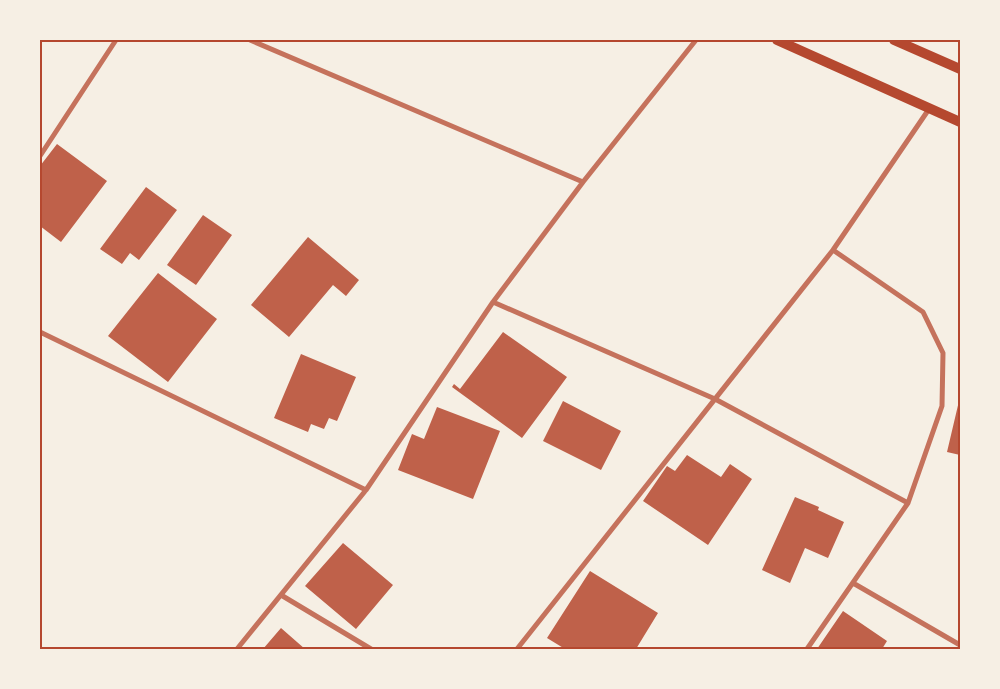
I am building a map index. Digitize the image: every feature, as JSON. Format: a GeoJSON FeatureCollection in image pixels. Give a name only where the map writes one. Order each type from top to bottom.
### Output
{"type":"FeatureCollection","features":[{"type":"Feature","properties":{"kind":"main road"},"geometry":{"type":"LineString","coordinates":[[777,40],[960,122]]}},
{"type":"Feature","properties":{"kind":"main road"},"geometry":{"type":"LineString","coordinates":[[894,40],[960,69]]}},
{"type":"Feature","properties":{"kind":"street"},"geometry":{"type":"LineString","coordinates":[[40,156],[116,40]]}},
{"type":"Feature","properties":{"kind":"street"},"geometry":{"type":"LineString","coordinates":[[250,40],[583,182]]}},
{"type":"Feature","properties":{"kind":"street"},"geometry":{"type":"LineString","coordinates":[[237,649],[366,490],[493,302],[583,182],[696,40]]}},
{"type":"Feature","properties":{"kind":"street"},"geometry":{"type":"LineString","coordinates":[[517,649],[833,250],[929,108]]}},
{"type":"Feature","properties":{"kind":"street"},"geometry":{"type":"LineString","coordinates":[[807,649],[908,503],[942,406],[943,353],[924,312],[833,250]]}},
{"type":"Feature","properties":{"kind":"street"},"geometry":{"type":"LineString","coordinates":[[493,302],[715,399],[908,503]]}},
{"type":"Feature","properties":{"kind":"street"},"geometry":{"type":"LineString","coordinates":[[40,332],[366,490]]}},
{"type":"Feature","properties":{"kind":"street"},"geometry":{"type":"LineString","coordinates":[[853,583],[960,645]]}},
{"type":"Feature","properties":{"kind":"street"},"geometry":{"type":"LineString","coordinates":[[281,595],[372,649]]}},
{"type":"Feature","properties":{"kind":"building"},"geometry":{"type":"Polygon","coordinates":[[[57,144],[107,181],[61,242],[40,226],[40,166],[57,144]]]}},
{"type":"Feature","properties":{"kind":"building"},"geometry":{"type":"Polygon","coordinates":[[[146,187],[177,210],[139,260],[130,253],[122,264],[100,249],[146,187]]]}},
{"type":"Feature","properties":{"kind":"building"},"geometry":{"type":"Polygon","coordinates":[[[203,215],[232,235],[196,285],[167,265],[203,215]]]}},
{"type":"Feature","properties":{"kind":"building"},"geometry":{"type":"Polygon","coordinates":[[[308,237],[359,280],[346,296],[333,285],[289,337],[251,305],[308,237]]]}},
{"type":"Feature","properties":{"kind":"building"},"geometry":{"type":"Polygon","coordinates":[[[158,273],[217,319],[168,382],[108,336],[158,273]]]}},
{"type":"Feature","properties":{"kind":"building"},"geometry":{"type":"Polygon","coordinates":[[[503,332],[567,377],[522,438],[452,387],[454,384],[460,389],[503,332]]]}},
{"type":"Feature","properties":{"kind":"building"},"geometry":{"type":"Polygon","coordinates":[[[301,354],[356,377],[337,421],[329,418],[324,429],[311,424],[308,432],[274,418],[301,354]]]}},
{"type":"Feature","properties":{"kind":"building"},"geometry":{"type":"Polygon","coordinates":[[[563,401],[621,431],[601,470],[543,441],[563,401]]]}},
{"type":"Feature","properties":{"kind":"building"},"geometry":{"type":"Polygon","coordinates":[[[960,401],[960,455],[947,452],[960,401]]]}},
{"type":"Feature","properties":{"kind":"building"},"geometry":{"type":"Polygon","coordinates":[[[437,407],[500,431],[473,499],[398,470],[412,434],[424,439],[437,407]]]}},
{"type":"Feature","properties":{"kind":"building"},"geometry":{"type":"Polygon","coordinates":[[[687,455],[721,477],[730,464],[752,479],[708,545],[643,501],[667,466],[675,471],[687,455]]]}},
{"type":"Feature","properties":{"kind":"building"},"geometry":{"type":"Polygon","coordinates":[[[795,497],[819,507],[818,510],[844,522],[828,558],[805,548],[790,583],[762,570],[795,497]]]}},
{"type":"Feature","properties":{"kind":"building"},"geometry":{"type":"Polygon","coordinates":[[[343,543],[393,585],[356,629],[305,586],[343,543]]]}},
{"type":"Feature","properties":{"kind":"building"},"geometry":{"type":"Polygon","coordinates":[[[590,571],[658,613],[636,649],[565,649],[547,638],[590,571]]]}},
{"type":"Feature","properties":{"kind":"building"},"geometry":{"type":"Polygon","coordinates":[[[843,611],[887,641],[882,649],[817,649],[843,611]]]}},
{"type":"Feature","properties":{"kind":"building"},"geometry":{"type":"Polygon","coordinates":[[[281,628],[305,649],[263,649],[281,628]]]}}]}
